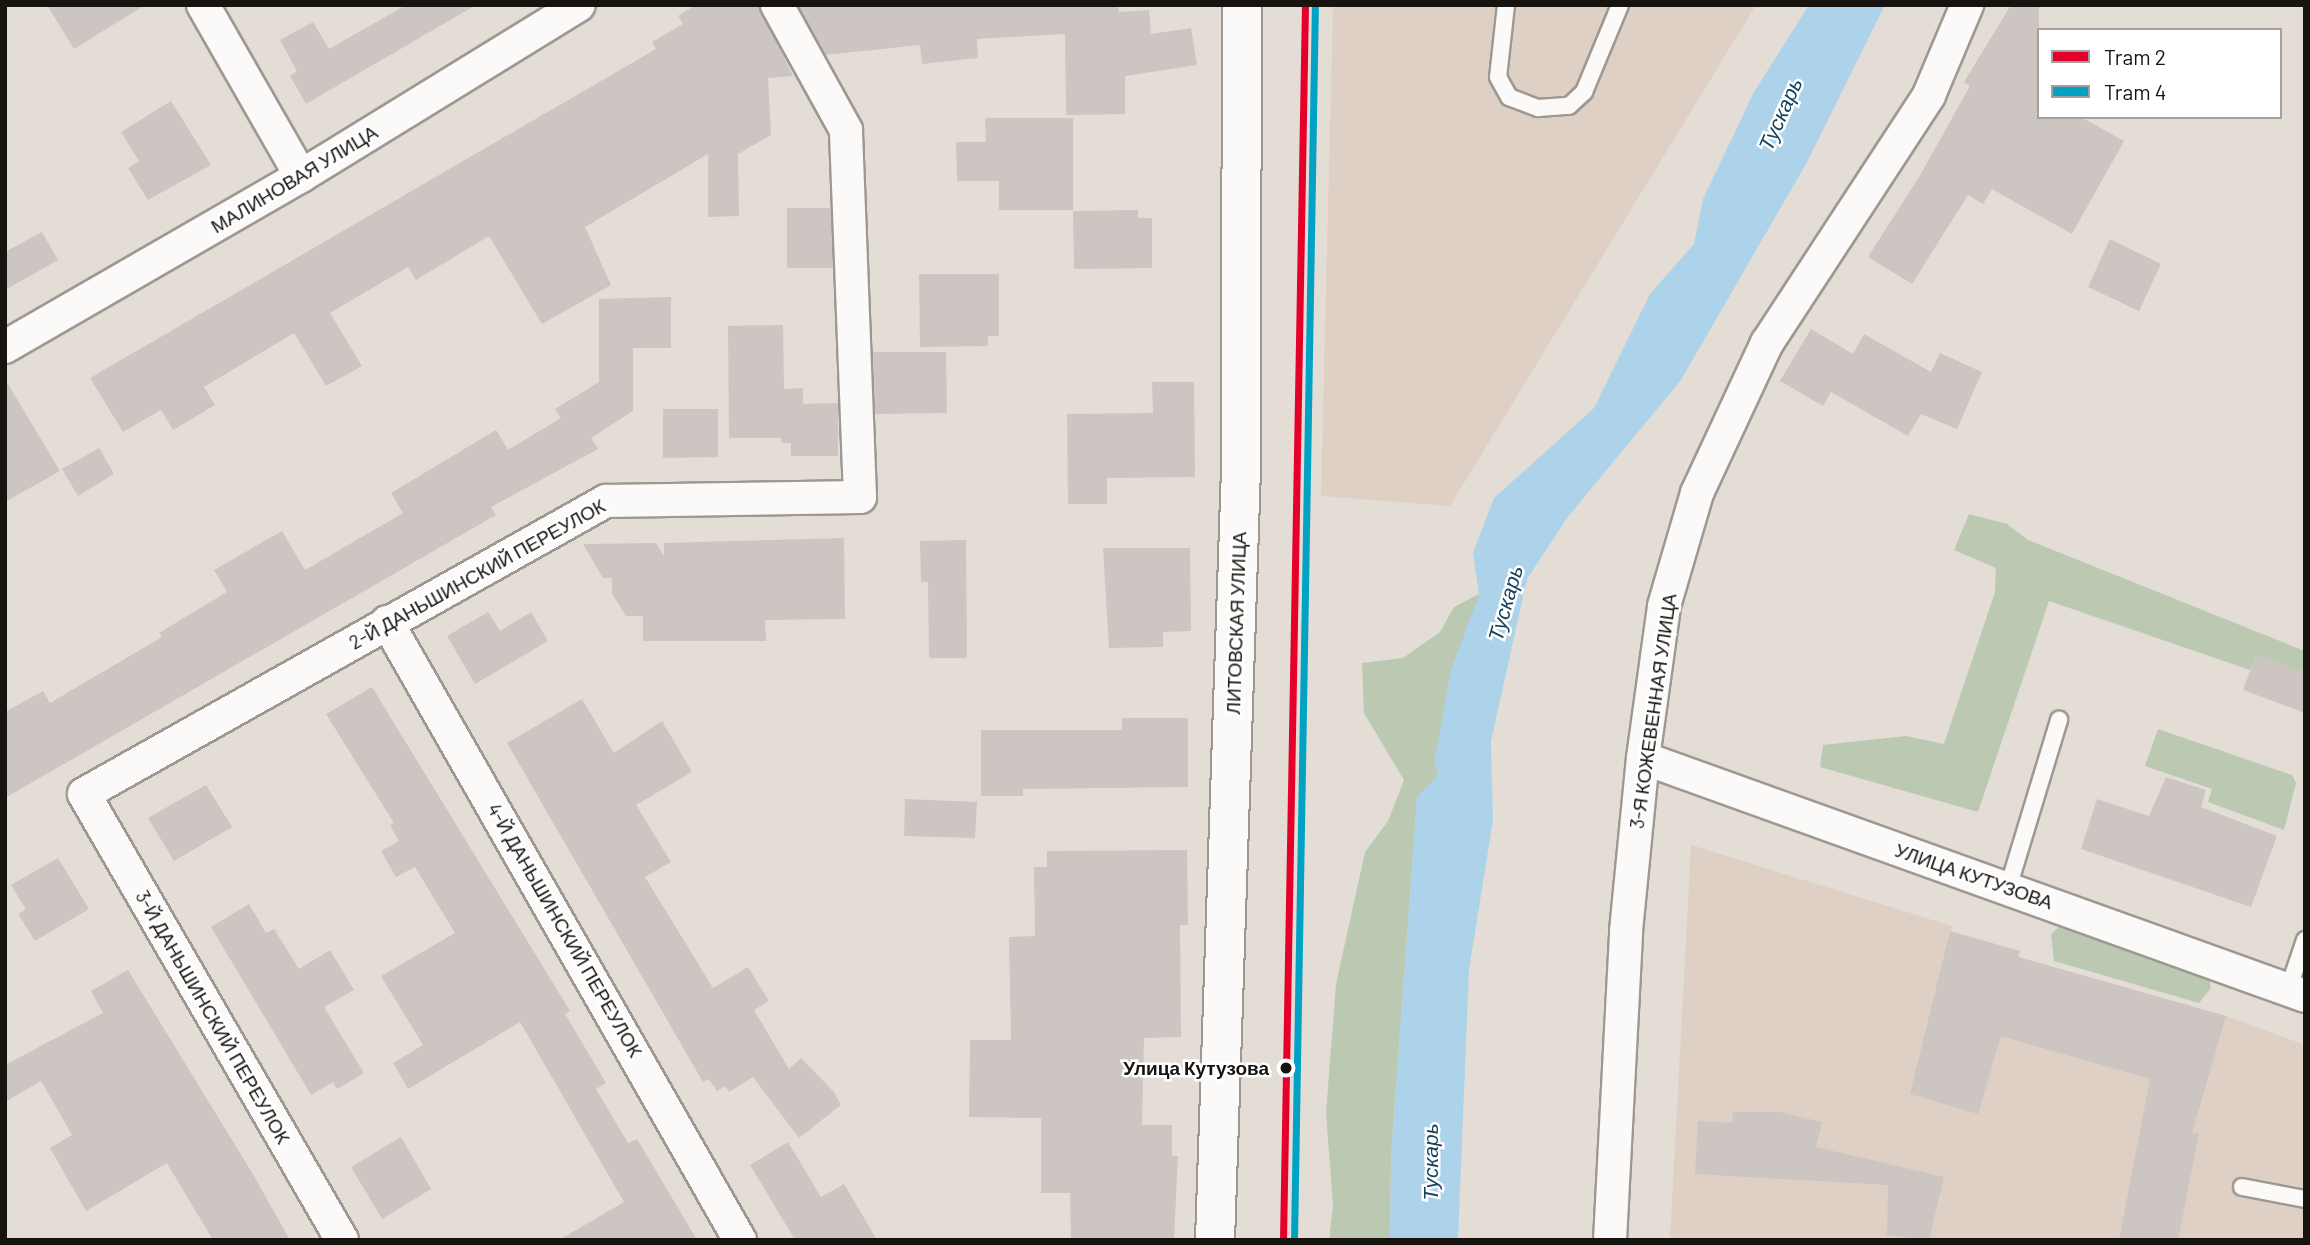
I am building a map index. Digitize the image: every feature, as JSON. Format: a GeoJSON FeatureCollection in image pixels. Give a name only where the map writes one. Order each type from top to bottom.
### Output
{"type":"FeatureCollection","features":[{"type":"Feature","properties":{"kind":"main road","name":"ЛИТОВСКАЯ УЛИЦА"},"geometry":{"type":"LineString","coordinates":[[1215,1240],[1241,469],[1242,5]]}},
{"type":"Feature","properties":{"kind":"street"},"geometry":{"type":"LineString","coordinates":[[203,5],[301,176]]}},
{"type":"Feature","properties":{"kind":"street","name":"МАЛИНОВАЯ УЛИЦА"},"geometry":{"type":"LineString","coordinates":[[5,347],[301,176],[579,5]]}},
{"type":"Feature","properties":{"kind":"street","name":"2-Й ДАНЬШИНСКИЙ ПЕРЕУЛОК"},"geometry":{"type":"LineString","coordinates":[[85,794],[606,501],[860,497],[846,130],[777,5]]}},
{"type":"Feature","properties":{"kind":"street","name":"3-Я КОЖЕВЕННАЯ УЛИЦА"},"geometry":{"type":"LineString","coordinates":[[1610,1240],[1626,931],[1643,758],[1664,606],[1697,493],[1767,343],[1928,95],[1967,5]]}},
{"type":"Feature","properties":{"kind":"street","name":"4-Й ДАНЬШИНСКИЙ ПЕРЕУЛОК"},"geometry":{"type":"LineString","coordinates":[[387,622],[740,1240]]}},
{"type":"Feature","properties":{"kind":"street","name":"УЛИЦА КУТУЗОВА"},"geometry":{"type":"LineString","coordinates":[[1643,758],[2296,993]]}},
{"type":"Feature","properties":{"kind":"street","name":"3-Й ДАНЬШИНСКИЙ ПЕРЕУЛОК"},"geometry":{"type":"LineString","coordinates":[[85,794],[342,1240]]}},
{"type":"Feature","properties":{"kind":"lane"},"geometry":{"type":"LineString","coordinates":[[1506,5],[1498,77],[1509,97],[1538,108],[1569,106],[1584,92],[1620,5]]}},
{"type":"Feature","properties":{"kind":"lane"},"geometry":{"type":"LineString","coordinates":[[2008,888],[2059,720]]}},
{"type":"Feature","properties":{"kind":"lane"},"geometry":{"type":"LineString","coordinates":[[2296,993],[2305,940]]}},
{"type":"Feature","properties":{"kind":"lane"},"geometry":{"type":"LineString","coordinates":[[2242,1187],[2305,1199]]}},
{"type":"Feature","properties":{"kind":"shaded area"},"geometry":{"type":"Polygon","coordinates":[[[1333,5],[1756,5],[1450,506],[1321,496],[1333,5]]]}},
{"type":"Feature","properties":{"kind":"shaded area"},"geometry":{"type":"Polygon","coordinates":[[[1691,845],[1952,926],[1951,931],[2019,957],[2226,1016],[2305,1045],[2305,1240],[1670,1240],[1691,845]]]}},
{"type":"Feature","properties":{"kind":"green space"},"geometry":{"type":"Polygon","coordinates":[[[1969,514],[2007,524],[2028,540],[2305,651],[2305,673],[2256,655],[2250,670],[2049,601],[1978,812],[1820,767],[1823,745],[1906,736],[1944,744],[1995,592],[1996,568],[1954,550],[1969,514]]]}},
{"type":"Feature","properties":{"kind":"green space"},"geometry":{"type":"Polygon","coordinates":[[[1479,594],[1435,758],[1438,776],[1417,798],[1391,1158],[1390,1240],[1329,1240],[1333,1205],[1326,1112],[1336,984],[1365,852],[1388,821],[1404,780],[1364,713],[1362,663],[1403,658],[1440,632],[1454,607],[1479,594]]]}},
{"type":"Feature","properties":{"kind":"green space"},"geometry":{"type":"Polygon","coordinates":[[[2158,729],[2292,775],[2296,783],[2284,830],[2208,802],[2212,789],[2145,766],[2158,729]]]}},
{"type":"Feature","properties":{"kind":"green space"},"geometry":{"type":"Polygon","coordinates":[[[2063,922],[2207,971],[2211,988],[2199,1003],[2054,961],[2051,935],[2063,922]]]}},
{"type":"Feature","properties":{"kind":"water","name":"Тускарь"},"geometry":{"type":"Polygon","coordinates":[[[1809,5],[1885,5],[1806,164],[1681,380],[1567,518],[1527,579],[1491,741],[1493,820],[1469,970],[1458,1240],[1390,1240],[1391,1158],[1417,798],[1438,776],[1435,758],[1451,670],[1479,595],[1473,553],[1494,498],[1594,408],[1650,294],[1694,244],[1703,199],[1754,92],[1809,5]]]}},
{"type":"Feature","properties":{"kind":"building"},"geometry":{"type":"Polygon","coordinates":[[[47,5],[145,5],[74,49],[47,5]]]}},
{"type":"Feature","properties":{"kind":"building"},"geometry":{"type":"Polygon","coordinates":[[[406,5],[476,5],[306,104],[290,76],[297,71],[280,40],[313,22],[329,49],[406,5]]]}},
{"type":"Feature","properties":{"kind":"building"},"geometry":{"type":"Polygon","coordinates":[[[696,5],[759,5],[793,76],[768,78],[771,135],[738,154],[739,216],[708,217],[708,154],[585,227],[611,285],[542,324],[489,236],[416,280],[408,267],[330,313],[362,366],[326,386],[294,333],[204,387],[215,405],[173,430],[161,410],[123,432],[90,378],[656,49],[652,42],[683,24],[678,16],[696,5]]]}},
{"type":"Feature","properties":{"kind":"building"},"geometry":{"type":"Polygon","coordinates":[[[798,5],[1118,5],[1119,12],[1149,10],[1151,34],[1191,28],[1197,65],[1125,76],[1125,114],[1066,115],[1065,34],[977,39],[978,58],[922,64],[920,45],[825,55],[798,5]]]}},
{"type":"Feature","properties":{"kind":"building"},"geometry":{"type":"Polygon","coordinates":[[[2011,5],[2039,5],[2037,119],[2085,119],[2124,141],[2072,234],[1992,189],[1983,204],[1968,195],[1912,284],[1868,257],[1919,177],[1970,86],[1964,82],[2011,5]]]}},
{"type":"Feature","properties":{"kind":"building"},"geometry":{"type":"Polygon","coordinates":[[[171,101],[211,165],[148,200],[128,168],[139,161],[121,132],[171,101]]]}},
{"type":"Feature","properties":{"kind":"building"},"geometry":{"type":"Polygon","coordinates":[[[985,118],[1073,118],[1073,210],[999,210],[999,181],[957,181],[956,142],[986,142],[985,118]]]}},
{"type":"Feature","properties":{"kind":"building"},"geometry":{"type":"Polygon","coordinates":[[[787,208],[831,208],[833,268],[787,268],[787,208]]]}},
{"type":"Feature","properties":{"kind":"building"},"geometry":{"type":"Polygon","coordinates":[[[1138,210],[1138,218],[1152,218],[1152,268],[1074,269],[1073,211],[1138,210]]]}},
{"type":"Feature","properties":{"kind":"building"},"geometry":{"type":"Polygon","coordinates":[[[42,232],[58,260],[5,290],[5,252],[42,232]]]}},
{"type":"Feature","properties":{"kind":"building"},"geometry":{"type":"Polygon","coordinates":[[[2110,239],[2161,264],[2139,311],[2088,287],[2110,239]]]}},
{"type":"Feature","properties":{"kind":"building"},"geometry":{"type":"Polygon","coordinates":[[[919,274],[999,274],[999,336],[988,336],[988,346],[920,347],[919,274]]]}},
{"type":"Feature","properties":{"kind":"building"},"geometry":{"type":"Polygon","coordinates":[[[671,297],[671,348],[633,348],[633,411],[591,438],[598,449],[491,507],[496,515],[5,798],[5,712],[43,691],[50,703],[162,637],[159,633],[227,592],[214,570],[282,531],[305,570],[403,513],[391,493],[496,430],[508,450],[561,418],[555,409],[599,382],[599,299],[671,297]]]}},
{"type":"Feature","properties":{"kind":"building"},"geometry":{"type":"Polygon","coordinates":[[[783,325],[784,389],[803,388],[803,404],[838,403],[838,456],[791,456],[791,443],[781,443],[781,438],[729,438],[728,326],[783,325]]]}},
{"type":"Feature","properties":{"kind":"building"},"geometry":{"type":"Polygon","coordinates":[[[1811,329],[1853,354],[1864,334],[1931,372],[1940,353],[1982,372],[1957,429],[1921,414],[1908,436],[1831,392],[1823,406],[1780,381],[1811,329]]]}},
{"type":"Feature","properties":{"kind":"building"},"geometry":{"type":"Polygon","coordinates":[[[873,352],[946,352],[947,413],[875,414],[873,352]]]}},
{"type":"Feature","properties":{"kind":"building"},"geometry":{"type":"Polygon","coordinates":[[[5,379],[60,471],[5,502],[5,379]]]}},
{"type":"Feature","properties":{"kind":"building"},"geometry":{"type":"Polygon","coordinates":[[[1152,382],[1194,382],[1195,477],[1107,478],[1107,504],[1068,504],[1067,414],[1153,413],[1152,382]]]}},
{"type":"Feature","properties":{"kind":"building"},"geometry":{"type":"Polygon","coordinates":[[[663,409],[718,409],[718,457],[663,458],[663,409]]]}},
{"type":"Feature","properties":{"kind":"building"},"geometry":{"type":"Polygon","coordinates":[[[99,448],[114,474],[78,496],[62,469],[99,448]]]}},
{"type":"Feature","properties":{"kind":"building"},"geometry":{"type":"Polygon","coordinates":[[[844,538],[845,619],[765,620],[766,641],[643,641],[643,616],[626,616],[612,594],[612,578],[603,578],[583,544],[656,543],[664,556],[664,543],[844,538]]]}},
{"type":"Feature","properties":{"kind":"building"},"geometry":{"type":"Polygon","coordinates":[[[966,540],[967,658],[929,658],[928,582],[921,582],[920,541],[966,540]]]}},
{"type":"Feature","properties":{"kind":"building"},"geometry":{"type":"Polygon","coordinates":[[[1103,548],[1190,548],[1191,631],[1163,632],[1163,647],[1109,648],[1103,548]]]}},
{"type":"Feature","properties":{"kind":"building"},"geometry":{"type":"Polygon","coordinates":[[[488,612],[500,631],[531,612],[548,641],[475,684],[447,636],[488,612]]]}},
{"type":"Feature","properties":{"kind":"building"},"geometry":{"type":"Polygon","coordinates":[[[2256,654],[2305,673],[2305,713],[2243,690],[2256,654]]]}},
{"type":"Feature","properties":{"kind":"building"},"geometry":{"type":"Polygon","coordinates":[[[372,687],[570,1011],[565,1014],[606,1083],[596,1089],[628,1143],[637,1139],[697,1240],[559,1240],[624,1202],[520,1022],[408,1089],[393,1063],[423,1045],[381,976],[455,933],[415,867],[396,877],[381,851],[399,841],[390,825],[394,823],[326,714],[372,687]]]}},
{"type":"Feature","properties":{"kind":"building"},"geometry":{"type":"Polygon","coordinates":[[[582,699],[614,753],[662,721],[692,772],[636,805],[671,862],[645,877],[713,988],[748,967],[769,1001],[754,1010],[789,1069],[801,1058],[834,1092],[841,1105],[799,1138],[753,1077],[729,1092],[725,1086],[717,1091],[709,1079],[703,1082],[507,743],[582,699]]]}},
{"type":"Feature","properties":{"kind":"building"},"geometry":{"type":"Polygon","coordinates":[[[1122,718],[1188,718],[1188,787],[1023,789],[1023,796],[981,796],[981,730],[1122,730],[1122,718]]]}},
{"type":"Feature","properties":{"kind":"building"},"geometry":{"type":"Polygon","coordinates":[[[2166,777],[2206,790],[2201,807],[2277,836],[2251,907],[2081,849],[2097,799],[2149,816],[2166,777]]]}},
{"type":"Feature","properties":{"kind":"building"},"geometry":{"type":"Polygon","coordinates":[[[206,785],[232,827],[174,861],[148,818],[206,785]]]}},
{"type":"Feature","properties":{"kind":"building"},"geometry":{"type":"Polygon","coordinates":[[[905,799],[977,802],[975,838],[904,836],[905,799]]]}},
{"type":"Feature","properties":{"kind":"building"},"geometry":{"type":"Polygon","coordinates":[[[1187,850],[1188,925],[1180,925],[1181,1037],[1144,1038],[1142,1125],[1172,1125],[1172,1156],[1178,1156],[1174,1240],[1071,1240],[1070,1193],[1041,1193],[1041,1118],[969,1117],[970,1040],[1011,1040],[1009,937],[1035,936],[1034,867],[1047,867],[1047,851],[1187,850]]]}},
{"type":"Feature","properties":{"kind":"building"},"geometry":{"type":"Polygon","coordinates":[[[58,858],[89,909],[35,941],[18,914],[26,909],[11,885],[58,858]]]}},
{"type":"Feature","properties":{"kind":"building"},"geometry":{"type":"Polygon","coordinates":[[[249,904],[266,933],[274,929],[299,969],[330,950],[354,990],[324,1007],[364,1073],[337,1089],[333,1082],[311,1095],[211,927],[249,904]]]}},
{"type":"Feature","properties":{"kind":"building"},"geometry":{"type":"Polygon","coordinates":[[[1950,931],[2020,951],[2018,957],[2226,1016],[2192,1133],[2199,1134],[2178,1240],[2119,1240],[2150,1079],[2001,1036],[1978,1114],[1910,1094],[1950,931]]]}},
{"type":"Feature","properties":{"kind":"building"},"geometry":{"type":"Polygon","coordinates":[[[128,970],[290,1240],[213,1240],[167,1163],[86,1211],[50,1148],[72,1135],[41,1081],[5,1102],[5,1065],[103,1013],[91,991],[128,970]]]}},
{"type":"Feature","properties":{"kind":"building"},"geometry":{"type":"Polygon","coordinates":[[[1733,1112],[1779,1112],[1822,1122],[1816,1147],[1944,1177],[1929,1240],[1887,1235],[1888,1185],[1695,1174],[1698,1121],[1732,1123],[1733,1112]]]}},
{"type":"Feature","properties":{"kind":"building"},"geometry":{"type":"Polygon","coordinates":[[[401,1137],[431,1189],[382,1219],[351,1167],[401,1137]]]}},
{"type":"Feature","properties":{"kind":"building"},"geometry":{"type":"Polygon","coordinates":[[[788,1142],[821,1197],[844,1184],[877,1240],[795,1240],[750,1165],[788,1142]]]}},
{"type":"Feature","properties":{"kind":"tram line","name":"2"},"geometry":{"type":"LineString","coordinates":[[1283,1240],[1305,5]]}},
{"type":"Feature","properties":{"kind":"tram line","name":"4"},"geometry":{"type":"LineString","coordinates":[[1294,1240],[1315,5]]}},
{"type":"Feature","properties":{"kind":"place","name":"Улица Кутузова"},"geometry":{"type":"Point","coordinates":[1286,1068]}}]}
